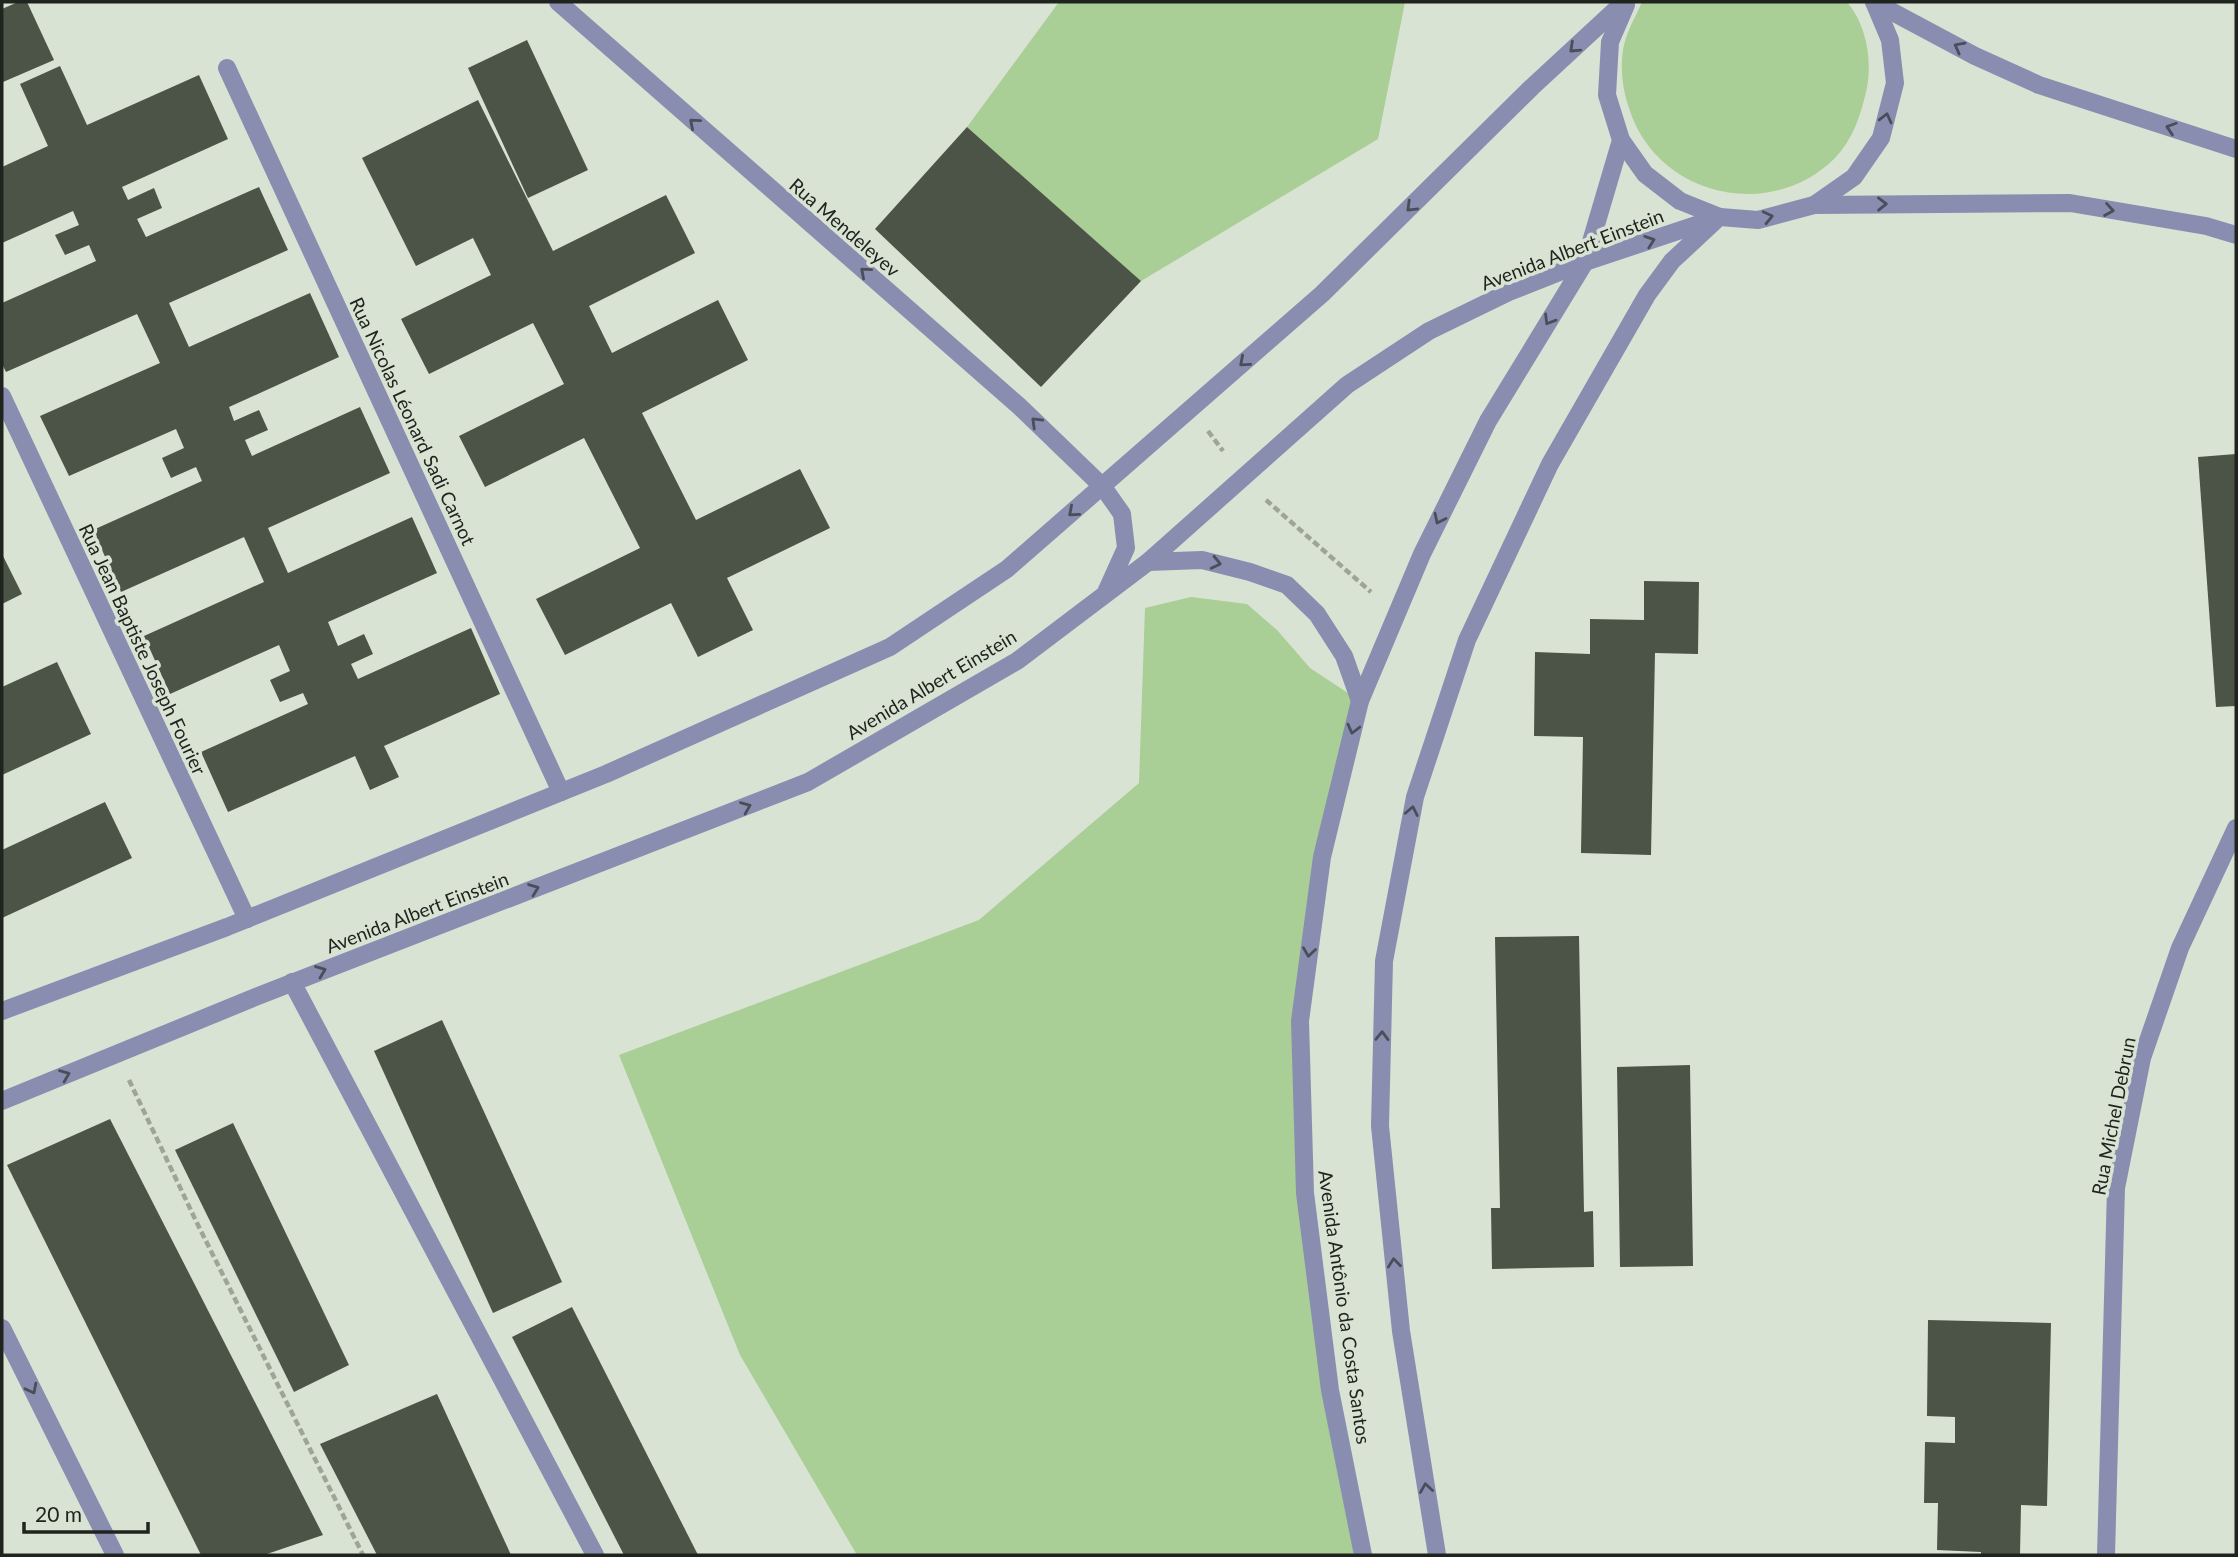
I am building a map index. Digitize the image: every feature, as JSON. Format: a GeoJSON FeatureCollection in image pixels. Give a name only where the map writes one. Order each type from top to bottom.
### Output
{"type":"FeatureCollection","features":[{"type":"Feature","properties":{"kind":"street","name":"Rua Mendeleyev"},"geometry":{"type":"LineString","coordinates":[[558,2],[1020,406],[1103,486],[1122,514],[1126,548],[1106,593]]}},
{"type":"Feature","properties":{"kind":"street"},"geometry":{"type":"LineString","coordinates":[[2,1011],[247,919],[561,792],[890,647],[1007,569],[1103,486],[1322,294],[1523,97],[1626,2]]}},
{"type":"Feature","properties":{"kind":"street"},"geometry":{"type":"LineString","coordinates":[[1437,1555],[1401,1331],[1380,1126],[1384,961],[1415,797],[1467,640],[1550,464],[1647,295],[1672,261],[1720,217],[1680,201],[1662,188],[1645,174],[1621,140],[1607,95],[1610,42],[1626,2]]}},
{"type":"Feature","properties":{"kind":"street"},"geometry":{"type":"LineString","coordinates":[[1874,2],[1975,56],[2039,85],[2236,149]]}},
{"type":"Feature","properties":{"kind":"street"},"geometry":{"type":"LineString","coordinates":[[1814,205],[1854,177],[1881,138],[1895,83],[1890,40],[1874,2]]}},
{"type":"Feature","properties":{"kind":"street","name":"Rua Nicolas Léonard Sadi Carnot"},"geometry":{"type":"LineString","coordinates":[[227,68],[561,792]]}},
{"type":"Feature","properties":{"kind":"street","name":"Avenida Antônio da Costa Santos"},"geometry":{"type":"LineString","coordinates":[[1363,1555],[1330,1390],[1305,1193],[1300,1021],[1322,857],[1360,701],[1422,554],[1488,421],[1585,262],[1621,140]]}},
{"type":"Feature","properties":{"kind":"street"},"geometry":{"type":"LineString","coordinates":[[1814,205],[2070,203],[2206,226],[2236,235]]}},
{"type":"Feature","properties":{"kind":"street","name":"Avenida Albert Einstein"},"geometry":{"type":"LineString","coordinates":[[2,1101],[292,982],[808,782],[1017,661],[1148,562],[1347,385],[1429,331],[1508,292],[1585,262],[1720,217],[1758,220],[1814,205]]}},
{"type":"Feature","properties":{"kind":"street","name":"Rua Jean Baptiste Joseph Fourier"},"geometry":{"type":"LineString","coordinates":[[2,396],[247,919]]}},
{"type":"Feature","properties":{"kind":"street"},"geometry":{"type":"LineString","coordinates":[[1148,562],[1202,560],[1287,585],[1317,614],[1344,656],[1360,701]]}},
{"type":"Feature","properties":{"kind":"street","name":"Rua Michel Debrun"},"geometry":{"type":"LineString","coordinates":[[2106,1555],[2116,1188],[2142,1058],[2180,948],[2236,828]]}},
{"type":"Feature","properties":{"kind":"street"},"geometry":{"type":"LineString","coordinates":[[292,982],[595,1555]]}},
{"type":"Feature","properties":{"kind":"street"},"geometry":{"type":"LineString","coordinates":[[2,1328],[115,1555]]}},
{"type":"Feature","properties":{"kind":"path"},"geometry":{"type":"LineString","coordinates":[[1208,430],[1223,451]]}},
{"type":"Feature","properties":{"kind":"path"},"geometry":{"type":"LineString","coordinates":[[1266,500],[1371,592]]}},
{"type":"Feature","properties":{"kind":"path"},"geometry":{"type":"LineString","coordinates":[[117,1054],[196,1221],[363,1555]]}},
{"type":"Feature","properties":{"kind":"green space"},"geometry":{"type":"Polygon","coordinates":[[[1059,2],[1405,2],[1378,139],[1141,281],[967,127],[1059,2]]]}},
{"type":"Feature","properties":{"kind":"green space"},"geometry":{"type":"Polygon","coordinates":[[[1642,2],[1847,2],[1864,33],[1869,69],[1858,119],[1841,151],[1809,178],[1779,190],[1748,194],[1718,190],[1689,180],[1663,162],[1643,138],[1629,108],[1623,84],[1622,58],[1625,41],[1642,2]]]}},
{"type":"Feature","properties":{"kind":"green space"},"geometry":{"type":"Polygon","coordinates":[[[1191,597],[1247,604],[1277,630],[1310,668],[1360,701],[1322,857],[1300,1021],[1305,1193],[1363,1555],[857,1555],[740,1355],[619,1055],[979,920],[1139,783],[1145,608],[1191,597]]]}},
{"type":"Feature","properties":{"kind":"building"},"geometry":{"type":"Polygon","coordinates":[[[18,2],[27,2],[54,60],[3,82],[2,9],[18,2]]]}},
{"type":"Feature","properties":{"kind":"building"},"geometry":{"type":"Polygon","coordinates":[[[527,40],[588,170],[528,198],[468,68],[527,40]]]}},
{"type":"Feature","properties":{"kind":"building"},"geometry":{"type":"Polygon","coordinates":[[[60,66],[87,125],[199,75],[228,139],[122,187],[128,200],[154,188],[162,208],[137,219],[146,237],[259,187],[288,250],[169,303],[189,347],[310,293],[339,357],[229,407],[234,421],[259,410],[268,430],[245,440],[252,456],[360,407],[390,473],[268,528],[288,573],[412,517],[437,573],[328,622],[338,646],[364,634],[373,654],[351,664],[358,679],[471,628],[500,694],[384,746],[399,777],[370,790],[355,756],[228,812],[201,752],[308,704],[303,693],[280,702],[270,680],[290,671],[279,645],[170,694],[144,636],[264,582],[244,537],[121,592],[93,530],[202,481],[196,467],[171,478],[162,458],[184,448],[176,429],[69,476],[40,416],[160,363],[137,314],[6,372],[2,364],[2,303],[96,261],[89,245],[65,255],[55,235],[79,225],[73,211],[2,243],[2,167],[48,146],[20,84],[60,66]]]}},
{"type":"Feature","properties":{"kind":"building"},"geometry":{"type":"Polygon","coordinates":[[[478,100],[553,251],[666,195],[695,253],[589,306],[612,353],[718,300],[748,360],[642,413],[696,520],[800,469],[830,528],[727,578],[753,630],[698,657],[671,603],[565,655],[536,599],[640,548],[584,438],[485,487],[459,436],[564,384],[533,323],[429,374],[401,319],[491,275],[473,238],[416,266],[362,158],[478,100]]]}},
{"type":"Feature","properties":{"kind":"building"},"geometry":{"type":"Polygon","coordinates":[[[967,127],[1141,281],[1041,387],[875,229],[967,127]]]}},
{"type":"Feature","properties":{"kind":"building"},"geometry":{"type":"Polygon","coordinates":[[[2236,454],[2236,706],[2216,707],[2198,457],[2236,454]]]}},
{"type":"Feature","properties":{"kind":"building"},"geometry":{"type":"Polygon","coordinates":[[[2,554],[22,594],[2,604],[2,554]]]}},
{"type":"Feature","properties":{"kind":"building"},"geometry":{"type":"Polygon","coordinates":[[[1644,581],[1699,582],[1698,654],[1655,653],[1651,855],[1581,853],[1583,737],[1534,736],[1535,652],[1590,654],[1590,619],[1644,620],[1644,581]]]}},
{"type":"Feature","properties":{"kind":"building"},"geometry":{"type":"Polygon","coordinates":[[[57,662],[91,734],[2,775],[2,687],[57,662]]]}},
{"type":"Feature","properties":{"kind":"building"},"geometry":{"type":"Polygon","coordinates":[[[105,802],[132,858],[2,918],[2,850],[105,802]]]}},
{"type":"Feature","properties":{"kind":"building"},"geometry":{"type":"Polygon","coordinates":[[[1579,936],[1584,1212],[1593,1211],[1594,1267],[1492,1269],[1491,1208],[1500,1208],[1495,937],[1579,936]]]}},
{"type":"Feature","properties":{"kind":"building"},"geometry":{"type":"Polygon","coordinates":[[[442,1020],[562,1282],[493,1313],[374,1051],[442,1020]]]}},
{"type":"Feature","properties":{"kind":"building"},"geometry":{"type":"Polygon","coordinates":[[[1690,1065],[1693,1266],[1620,1267],[1617,1067],[1690,1065]]]}},
{"type":"Feature","properties":{"kind":"building"},"geometry":{"type":"Polygon","coordinates":[[[110,1119],[323,1535],[264,1555],[201,1555],[7,1165],[110,1119]]]}},
{"type":"Feature","properties":{"kind":"building"},"geometry":{"type":"Polygon","coordinates":[[[233,1123],[349,1365],[294,1392],[175,1150],[233,1123]]]}},
{"type":"Feature","properties":{"kind":"building"},"geometry":{"type":"Polygon","coordinates":[[[572,1307],[698,1555],[624,1555],[512,1337],[572,1307]]]}},
{"type":"Feature","properties":{"kind":"building"},"geometry":{"type":"Polygon","coordinates":[[[1928,1320],[2051,1323],[2047,1506],[2021,1505],[2020,1555],[1981,1555],[1981,1552],[1937,1550],[1938,1503],[1924,1503],[1925,1442],[1955,1443],[1955,1417],[1927,1416],[1928,1320]]]}},
{"type":"Feature","properties":{"kind":"building"},"geometry":{"type":"Polygon","coordinates":[[[437,1394],[511,1555],[377,1555],[320,1444],[437,1394]]]}}]}
